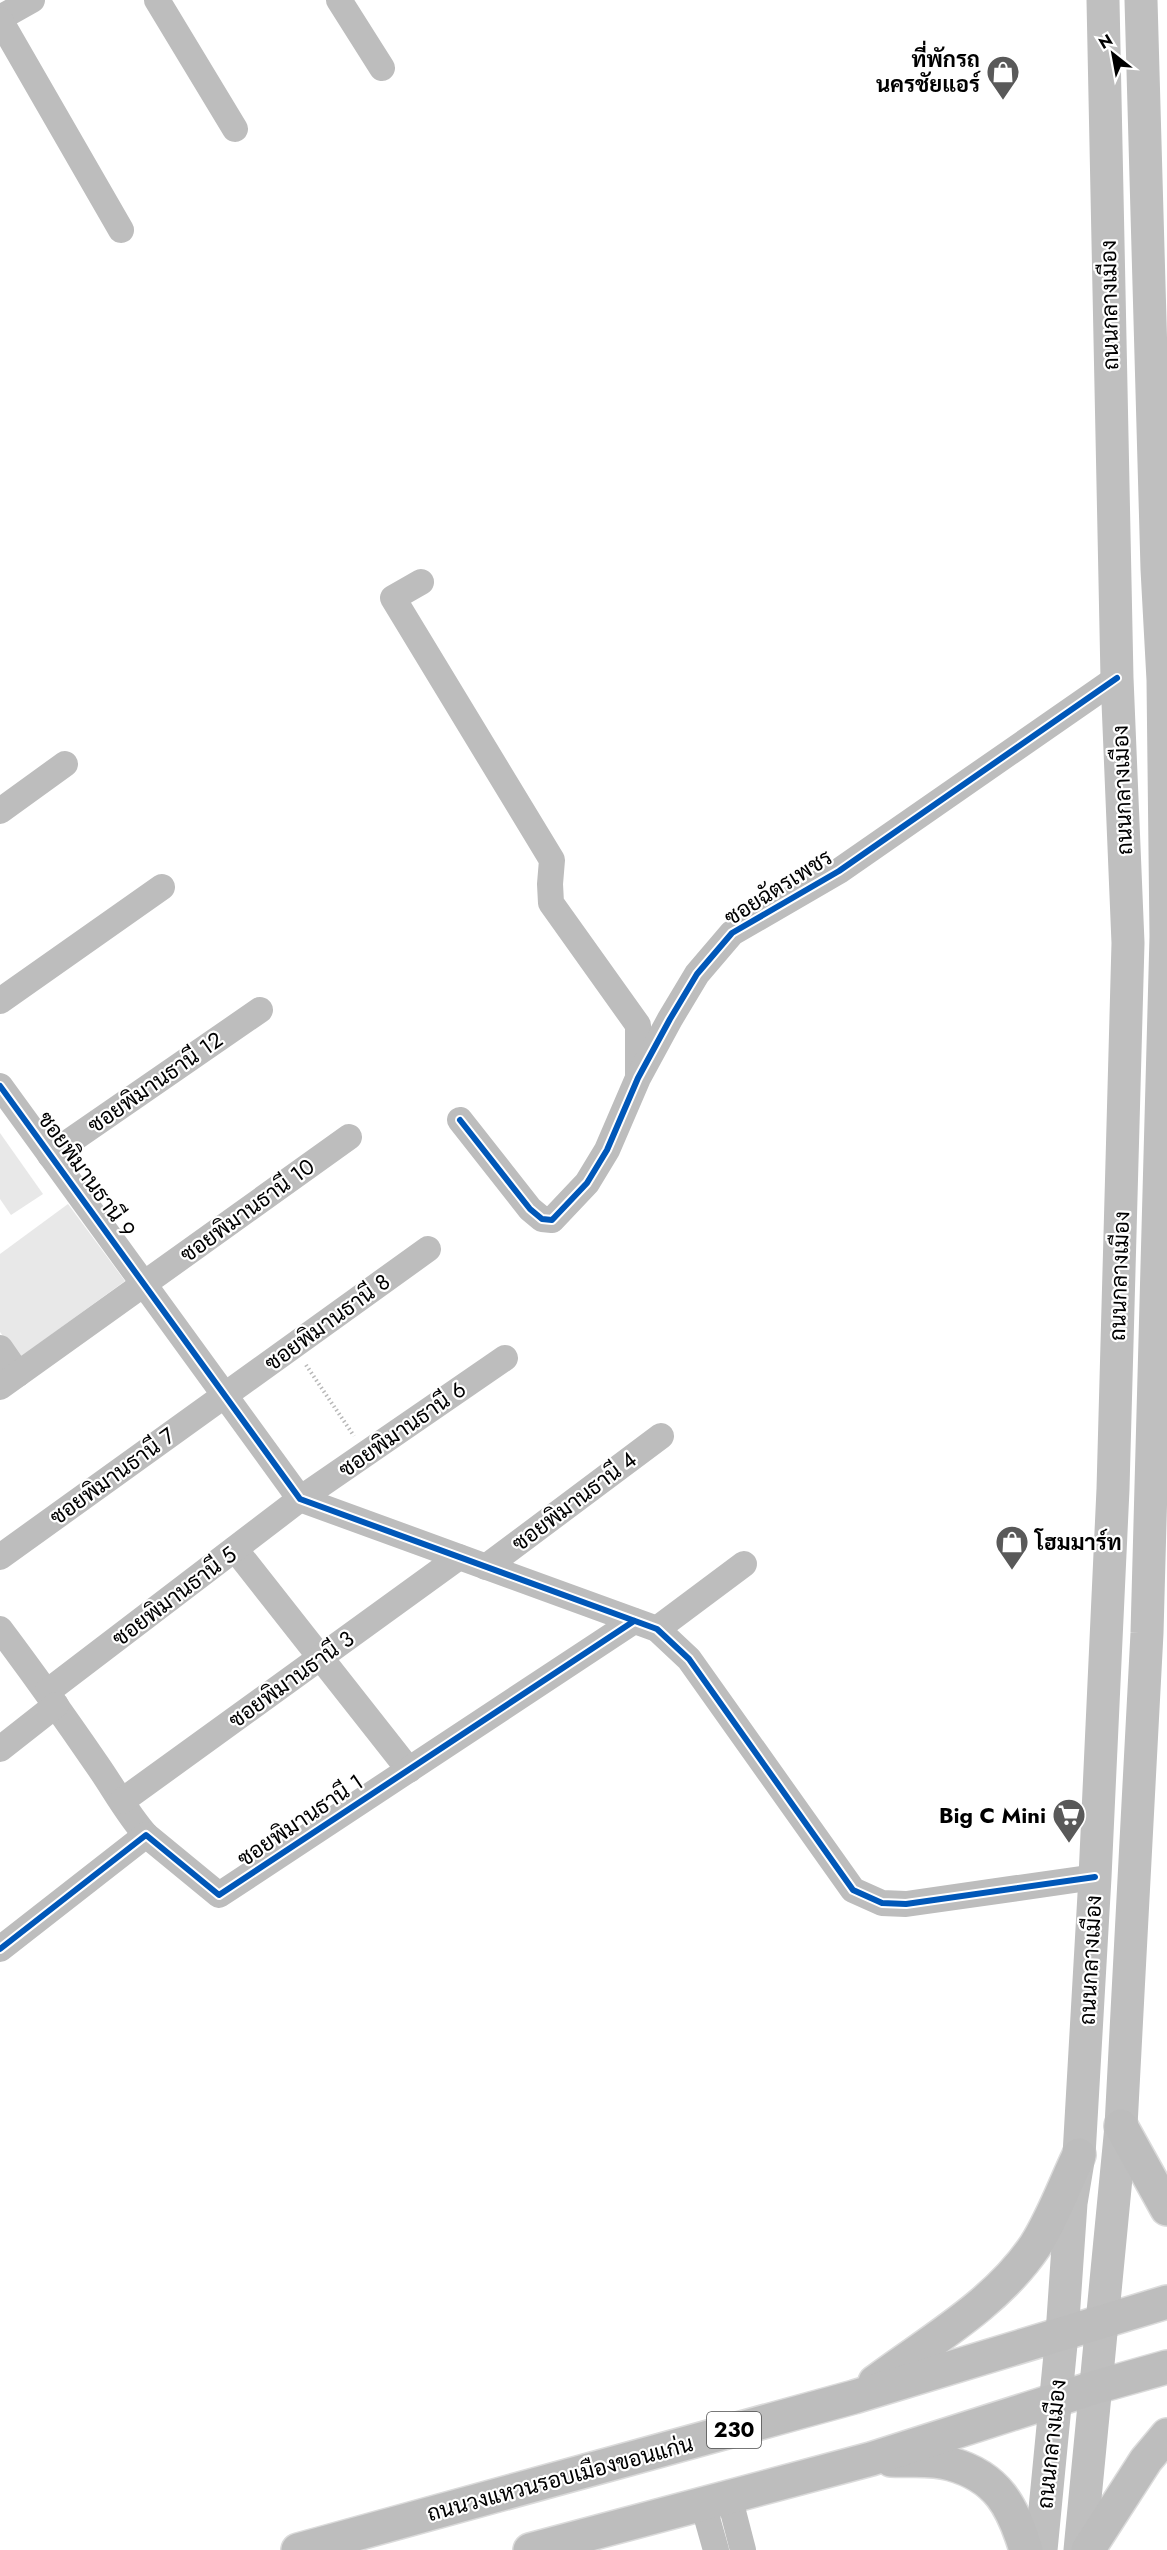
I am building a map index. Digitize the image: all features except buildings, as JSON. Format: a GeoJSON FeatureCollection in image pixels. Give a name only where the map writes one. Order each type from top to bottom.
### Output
{"type":"FeatureCollection","features":[{"type":"Feature","properties":{"kind":"highway"},"geometry":{"type":"LineString","coordinates":[[1120,2126],[1167,2209]]}},
{"type":"Feature","properties":{"kind":"highway"},"geometry":{"type":"LineString","coordinates":[[854,2397],[987,2299],[1006,2281],[1036,2244],[1080,2155]]}},
{"type":"Feature","properties":{"kind":"highway","name":"ถนนวงแหวนรอบเมืองขอนแก่น"},"geometry":{"type":"LineString","coordinates":[[298,2550],[854,2397],[1167,2302]]}},
{"type":"Feature","properties":{"kind":"highway"},"geometry":{"type":"LineString","coordinates":[[530,2550],[593,2542],[716,2500],[871,2459],[1096,2387],[1167,2367]]}},
{"type":"Feature","properties":{"kind":"highway"},"geometry":{"type":"LineString","coordinates":[[1088,2550],[1146,2460],[1167,2434]]}},
{"type":"Feature","properties":{"kind":"highway"},"geometry":{"type":"LineString","coordinates":[[871,2459],[950,2463],[973,2472],[992,2486],[1007,2502],[1018,2523],[1026,2550]]}},
{"type":"Feature","properties":{"kind":"main road","name":"ถนนกลางเมือง"},"geometry":{"type":"LineString","coordinates":[[1041,2550],[1062,2334],[1071,2203],[1080,2155],[1113,1490],[1128,943],[1117,678],[1103,0]]}},
{"type":"Feature","properties":{"kind":"main road","name":"ถนนกลางเมือง"},"geometry":{"type":"LineString","coordinates":[[1080,2550],[1123,2079],[1147,1633],[1164,1139],[1166,936],[1163,680],[1157,569],[1141,0]]}},
{"type":"Feature","properties":{"kind":"main road"},"geometry":{"type":"LineString","coordinates":[[1113,1490],[1152,1491]]}},
{"type":"Feature","properties":{"kind":"street"},"geometry":{"type":"LineString","coordinates":[[32,0],[0,19],[121,230]]}},
{"type":"Feature","properties":{"kind":"street"},"geometry":{"type":"LineString","coordinates":[[157,0],[235,129]]}},
{"type":"Feature","properties":{"kind":"street"},"geometry":{"type":"LineString","coordinates":[[339,0],[382,68]]}},
{"type":"Feature","properties":{"kind":"street"},"geometry":{"type":"LineString","coordinates":[[421,582],[393,597],[552,860],[551,903],[638,1025],[638,1078]]}},
{"type":"Feature","properties":{"kind":"street","name":"ซอยฉัตรเพชร"},"geometry":{"type":"LineString","coordinates":[[460,1120],[530,1209],[542,1219],[552,1220],[587,1183],[607,1150],[638,1078],[697,974],[732,933],[839,871],[1117,678]]}},
{"type":"Feature","properties":{"kind":"street"},"geometry":{"type":"LineString","coordinates":[[0,811],[64,764]]}},
{"type":"Feature","properties":{"kind":"street"},"geometry":{"type":"LineString","coordinates":[[0,1001],[162,887]]}},
{"type":"Feature","properties":{"kind":"street","name":"ซอยพิมานธานี 12"},"geometry":{"type":"LineString","coordinates":[[50,1155],[260,1010]]}},
{"type":"Feature","properties":{"kind":"street","name":"ซอยพิมานธานี 9"},"geometry":{"type":"LineString","coordinates":[[0,1086],[300,1499]]}},
{"type":"Feature","properties":{"kind":"street","name":"ซอยพิมานธานี 10"},"geometry":{"type":"LineString","coordinates":[[9,1381],[349,1137]]}},
{"type":"Feature","properties":{"kind":"street","name":"ซอยพิมานธานี 8"},"geometry":{"type":"LineString","coordinates":[[225,1395],[428,1250]]}},
{"type":"Feature","properties":{"kind":"street"},"geometry":{"type":"LineString","coordinates":[[0,1348],[9,1381]]}},
{"type":"Feature","properties":{"kind":"street","name":"ซอยพิมานธานี 6"},"geometry":{"type":"LineString","coordinates":[[300,1499],[504,1358]]}},
{"type":"Feature","properties":{"kind":"street","name":"ซอยพิมานธานี 7"},"geometry":{"type":"LineString","coordinates":[[0,1557],[225,1395]]}},
{"type":"Feature","properties":{"kind":"street","name":"ซอยพิมานธานี 4"},"geometry":{"type":"LineString","coordinates":[[486,1567],[661,1436]]}},
{"type":"Feature","properties":{"kind":"street"},"geometry":{"type":"LineString","coordinates":[[300,1499],[646,1625],[689,1659],[853,1890],[882,1904],[906,1904],[1095,1877]]}},
{"type":"Feature","properties":{"kind":"street","name":"ซอยพิมานธานี 5"},"geometry":{"type":"LineString","coordinates":[[0,1749],[52,1699],[235,1549],[300,1499]]}},
{"type":"Feature","properties":{"kind":"street"},"geometry":{"type":"LineString","coordinates":[[235,1549],[409,1770]]}},
{"type":"Feature","properties":{"kind":"street","name":"ซอยพิมานธานี 3"},"geometry":{"type":"LineString","coordinates":[[122,1801],[459,1557]]}},
{"type":"Feature","properties":{"kind":"street","name":"ซอยพิมานธานี 1"},"geometry":{"type":"LineString","coordinates":[[146,1835],[219,1895],[409,1770],[744,1564]]}},
{"type":"Feature","properties":{"kind":"street"},"geometry":{"type":"LineString","coordinates":[[0,1629],[52,1699],[134,1822],[146,1835],[0,1949]]}},
{"type":"Feature","properties":{"kind":"street"},"geometry":{"type":"LineString","coordinates":[[716,2500],[716,2550]]}},
{"type":"Feature","properties":{"kind":"street"},"geometry":{"type":"LineString","coordinates":[[716,2500],[743,2550]]}},
{"type":"Feature","properties":{"kind":"path"},"geometry":{"type":"LineString","coordinates":[[293,1346],[367,1454]]}},
{"type":"Feature","properties":{"kind":"shaded area"},"geometry":{"type":"Polygon","coordinates":[[[0,1133],[43,1194],[11,1215],[0,1199],[0,1133]]]}},
{"type":"Feature","properties":{"kind":"shaded area"},"geometry":{"type":"Polygon","coordinates":[[[68,1204],[125,1281],[19,1358],[0,1332],[0,1254],[68,1204]]]}},
{"type":"Feature","properties":{"kind":"cycle path"},"geometry":{"type":"LineString","coordinates":[[460,1120],[530,1209],[542,1219],[552,1220],[587,1183],[607,1150],[638,1078],[670,1019],[697,974],[732,933],[839,871],[1117,678]]}},
{"type":"Feature","properties":{"kind":"cycle path"},"geometry":{"type":"LineString","coordinates":[[0,1086],[300,1499],[657,1629],[689,1659],[853,1890],[882,1903],[906,1904],[1095,1877]]}},
{"type":"Feature","properties":{"kind":"cycle path"},"geometry":{"type":"LineString","coordinates":[[0,1949],[146,1835],[219,1895],[634,1621]]}},
{"type":"Feature","properties":{"kind":"place","name":"ที่พักรถ นครชัยแอร์"},"geometry":{"type":"Point","coordinates":[1003,101]}},
{"type":"Feature","properties":{"kind":"place","name":"โฮมมาร์ท"},"geometry":{"type":"Point","coordinates":[1012,1571]}},
{"type":"Feature","properties":{"kind":"place","name":"Big C Mini"},"geometry":{"type":"Point","coordinates":[1069,1844]}}]}
